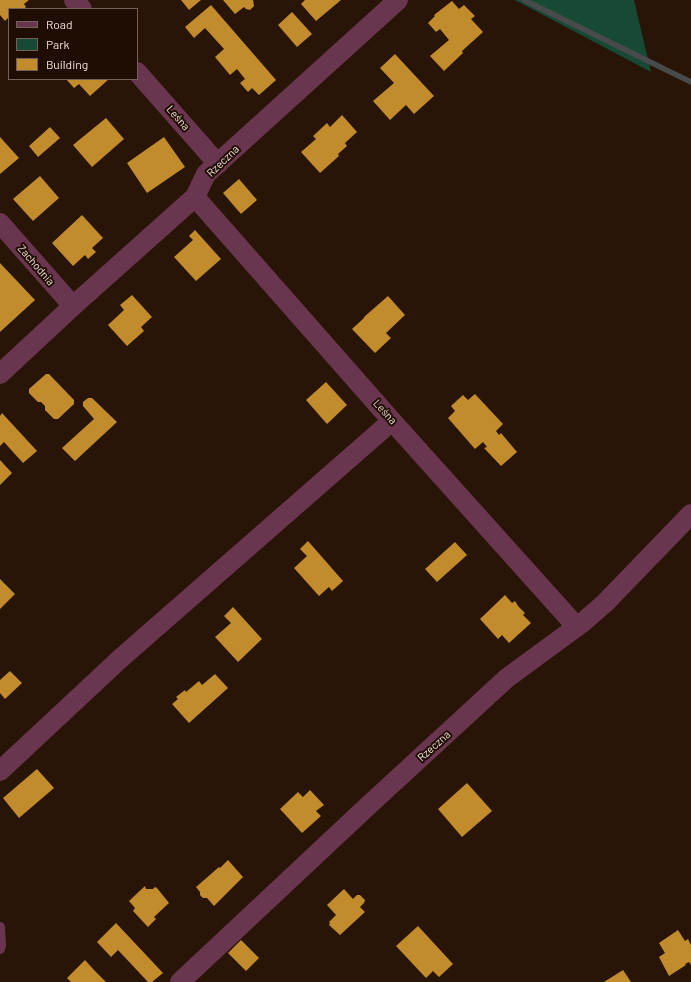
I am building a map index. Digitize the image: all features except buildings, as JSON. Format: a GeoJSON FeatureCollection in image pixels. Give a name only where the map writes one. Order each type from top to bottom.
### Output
{"type":"FeatureCollection","features":[{"type":"Feature","properties":{"kind":"street"},"geometry":{"type":"LineString","coordinates":[[74,0],[81,8]]}},
{"type":"Feature","properties":{"kind":"street","name":"Rzeczna"},"geometry":{"type":"LineString","coordinates":[[0,374],[73,306],[195,197],[206,174],[398,0]]}},
{"type":"Feature","properties":{"kind":"street","name":"Leśna"},"geometry":{"type":"LineString","coordinates":[[138,73],[218,164]]}},
{"type":"Feature","properties":{"kind":"street","name":"Leśna"},"geometry":{"type":"LineString","coordinates":[[195,197],[392,421],[576,626]]}},
{"type":"Feature","properties":{"kind":"street","name":"Zachodnia"},"geometry":{"type":"LineString","coordinates":[[0,223],[73,306]]}},
{"type":"Feature","properties":{"kind":"street"},"geometry":{"type":"LineString","coordinates":[[0,771],[121,658],[392,421]]}},
{"type":"Feature","properties":{"kind":"street","name":"Rzeczna"},"geometry":{"type":"LineString","coordinates":[[180,982],[507,678],[605,603],[691,514]]}},
{"type":"Feature","properties":{"kind":"lane"},"geometry":{"type":"LineString","coordinates":[[0,926],[0,949]]}},
{"type":"Feature","properties":{"kind":"green space"},"geometry":{"type":"Polygon","coordinates":[[[515,0],[634,0],[651,72],[515,0]]]}},
{"type":"Feature","properties":{"kind":"waterway"},"geometry":{"type":"LineString","coordinates":[[524,0],[691,82]]}}]}
